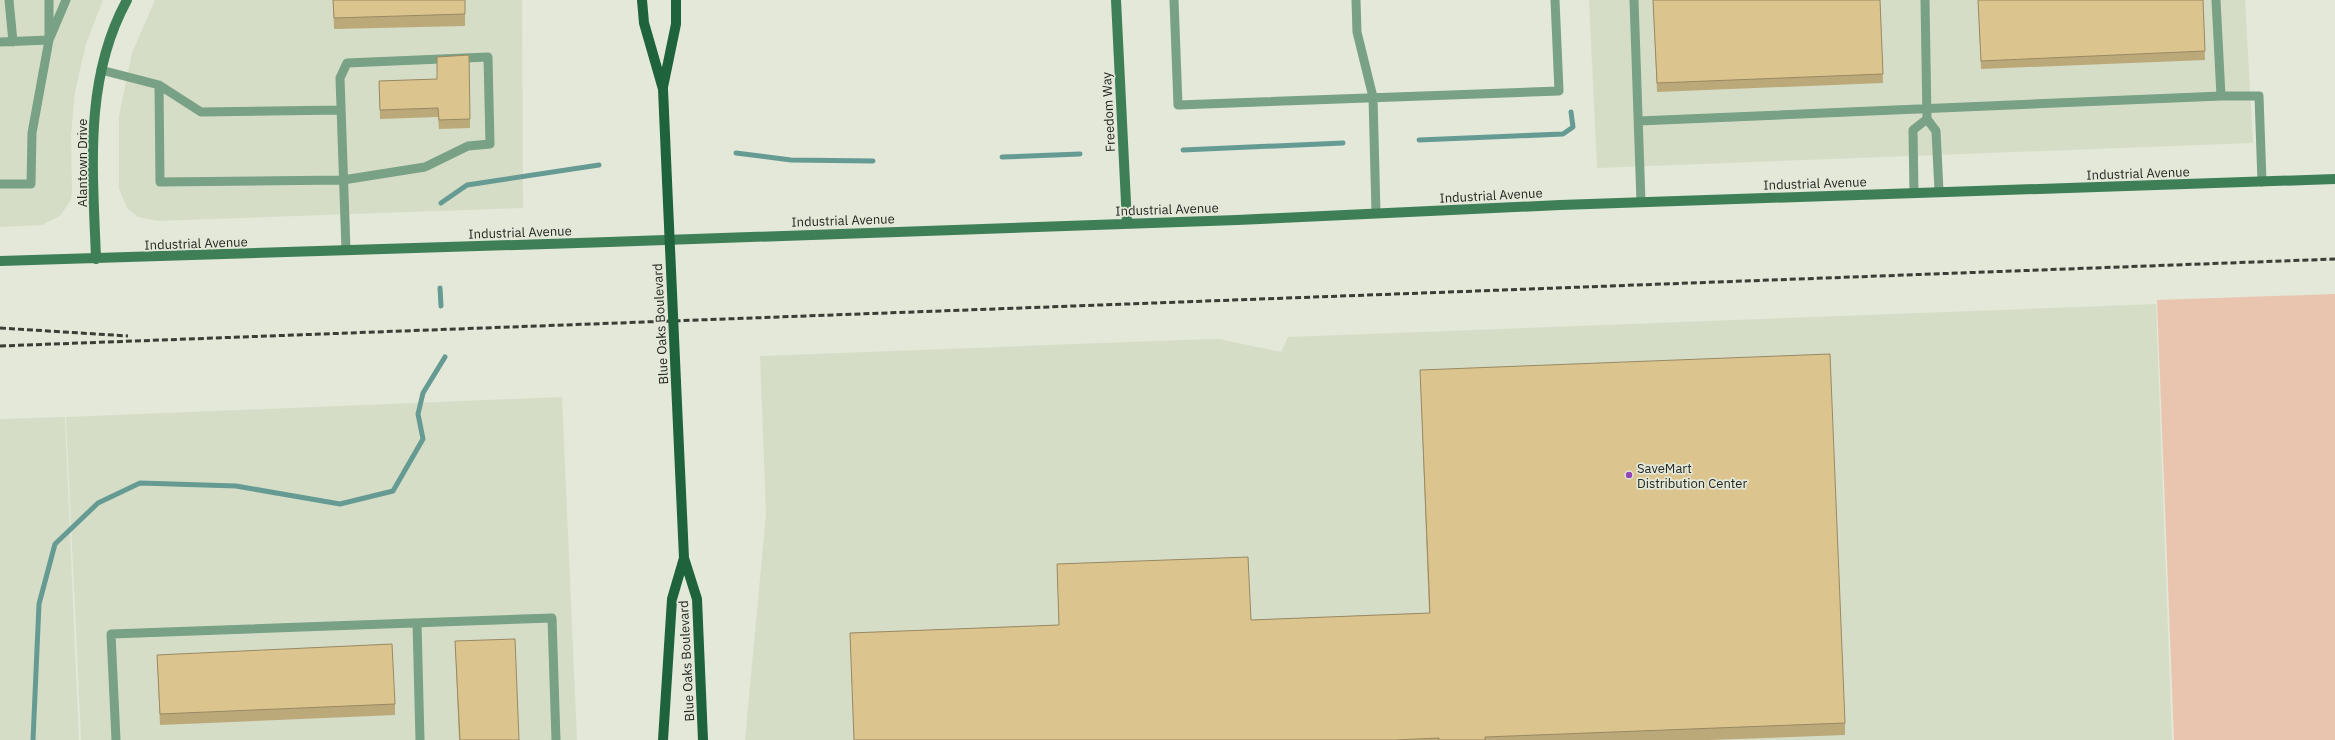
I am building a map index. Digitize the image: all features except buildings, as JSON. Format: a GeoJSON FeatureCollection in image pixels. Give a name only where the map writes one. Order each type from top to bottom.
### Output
{"type":"FeatureCollection","features":[{"type":"Feature","properties":{"kind":"main road","name":"Blue Oaks Boulevard"},"geometry":{"type":"LineString","coordinates":[[642,0],[644,23],[663,89],[684,558],[697,599],[703,740]]}},
{"type":"Feature","properties":{"kind":"main road","name":"Blue Oaks Boulevard"},"geometry":{"type":"LineString","coordinates":[[663,89],[676,24],[676,0]]}},
{"type":"Feature","properties":{"kind":"main road","name":"Blue Oaks Boulevard"},"geometry":{"type":"LineString","coordinates":[[663,740],[672,599],[684,558]]}},
{"type":"Feature","properties":{"kind":"street","name":"Alantown Drive"},"geometry":{"type":"LineString","coordinates":[[96,259],[92,132],[103,56],[127,0]]}},
{"type":"Feature","properties":{"kind":"street","name":"Freedom Way"},"geometry":{"type":"LineString","coordinates":[[1116,0],[1126,223]]}},
{"type":"Feature","properties":{"kind":"street","name":"Industrial Avenue"},"geometry":{"type":"LineString","coordinates":[[0,261],[96,259],[1126,223],[1914,192],[2335,179]]}},
{"type":"Feature","properties":{"kind":"lane"},"geometry":{"type":"LineString","coordinates":[[9,0],[13,42]]}},
{"type":"Feature","properties":{"kind":"lane"},"geometry":{"type":"LineString","coordinates":[[0,184],[30,184],[32,133],[49,40],[49,0]]}},
{"type":"Feature","properties":{"kind":"lane"},"geometry":{"type":"LineString","coordinates":[[49,40],[66,0]]}},
{"type":"Feature","properties":{"kind":"lane"},"geometry":{"type":"LineString","coordinates":[[1174,0],[1178,105],[1559,91],[1555,0]]}},
{"type":"Feature","properties":{"kind":"lane"},"geometry":{"type":"LineString","coordinates":[[1356,0],[1357,32],[1373,97],[1376,213]]}},
{"type":"Feature","properties":{"kind":"lane"},"geometry":{"type":"LineString","coordinates":[[1634,0],[1641,202]]}},
{"type":"Feature","properties":{"kind":"lane"},"geometry":{"type":"LineString","coordinates":[[1925,0],[1928,114],[1936,131],[1939,192]]}},
{"type":"Feature","properties":{"kind":"lane"},"geometry":{"type":"LineString","coordinates":[[2216,0],[2221,96]]}},
{"type":"Feature","properties":{"kind":"lane"},"geometry":{"type":"LineString","coordinates":[[0,42],[49,40]]}},
{"type":"Feature","properties":{"kind":"lane"},"geometry":{"type":"LineString","coordinates":[[159,85],[160,182],[343,180],[425,167],[468,146],[490,144],[488,57],[347,63],[340,78],[343,180],[346,250]]}},
{"type":"Feature","properties":{"kind":"lane"},"geometry":{"type":"LineString","coordinates":[[101,70],[159,85],[201,112],[341,110]]}},
{"type":"Feature","properties":{"kind":"lane"},"geometry":{"type":"LineString","coordinates":[[1639,121],[1928,114],[2221,96],[2259,96],[2262,182]]}},
{"type":"Feature","properties":{"kind":"lane"},"geometry":{"type":"LineString","coordinates":[[1914,192],[1913,130],[1928,114]]}},
{"type":"Feature","properties":{"kind":"lane"},"geometry":{"type":"LineString","coordinates":[[116,740],[110,634],[552,618],[556,740]]}},
{"type":"Feature","properties":{"kind":"lane"},"geometry":{"type":"LineString","coordinates":[[417,623],[420,740]]}},
{"type":"Feature","properties":{"kind":"shaded area"},"geometry":{"type":"Polygon","coordinates":[[[0,0],[103,0],[86,44],[75,92],[71,135],[71,200],[60,216],[42,225],[0,227],[0,0]]]}},
{"type":"Feature","properties":{"kind":"shaded area"},"geometry":{"type":"Polygon","coordinates":[[[155,0],[522,0],[523,208],[158,221],[138,217],[127,208],[119,189],[119,116],[132,53],[155,0]]]}},
{"type":"Feature","properties":{"kind":"shaded area"},"geometry":{"type":"Polygon","coordinates":[[[1589,0],[2245,0],[2253,143],[1597,168],[1589,0]]]}},
{"type":"Feature","properties":{"kind":"shaded area"},"geometry":{"type":"Polygon","coordinates":[[[2335,294],[2335,740],[2174,740],[2157,300],[2335,294]]]}},
{"type":"Feature","properties":{"kind":"shaded area"},"geometry":{"type":"Polygon","coordinates":[[[2156,304],[2172,740],[745,740],[766,514],[760,356],[1207,339],[1219,339],[1281,352],[1288,337],[2156,304]]]}},
{"type":"Feature","properties":{"kind":"shaded area"},"geometry":{"type":"Polygon","coordinates":[[[562,397],[577,740],[81,740],[66,417],[562,397]]]}},
{"type":"Feature","properties":{"kind":"shaded area"},"geometry":{"type":"Polygon","coordinates":[[[65,417],[79,740],[0,740],[0,419],[65,417]]]}},
{"type":"Feature","properties":{"kind":"waterway"},"geometry":{"type":"LineString","coordinates":[[1419,140],[1563,134],[1573,127],[1571,112]]}},
{"type":"Feature","properties":{"kind":"waterway"},"geometry":{"type":"LineString","coordinates":[[1183,150],[1343,143]]}},
{"type":"Feature","properties":{"kind":"waterway"},"geometry":{"type":"LineString","coordinates":[[736,153],[791,160],[873,161]]}},
{"type":"Feature","properties":{"kind":"waterway"},"geometry":{"type":"LineString","coordinates":[[1002,157],[1080,154]]}},
{"type":"Feature","properties":{"kind":"waterway"},"geometry":{"type":"LineString","coordinates":[[441,203],[467,185],[599,165]]}},
{"type":"Feature","properties":{"kind":"waterway"},"geometry":{"type":"LineString","coordinates":[[440,288],[441,306]]}},
{"type":"Feature","properties":{"kind":"waterway"},"geometry":{"type":"LineString","coordinates":[[33,740],[39,604],[55,544],[98,503],[140,483],[236,486],[340,504],[393,491],[423,439],[418,414],[423,393],[445,357]]}},
{"type":"Feature","properties":{"kind":"railway"},"geometry":{"type":"LineString","coordinates":[[0,346],[2335,259]]}},
{"type":"Feature","properties":{"kind":"railway"},"geometry":{"type":"LineString","coordinates":[[0,328],[128,336]]}},
{"type":"Feature","properties":{"kind":"place","name":"SaveMart Distribution Center"},"geometry":{"type":"Point","coordinates":[1629,475]}}]}
